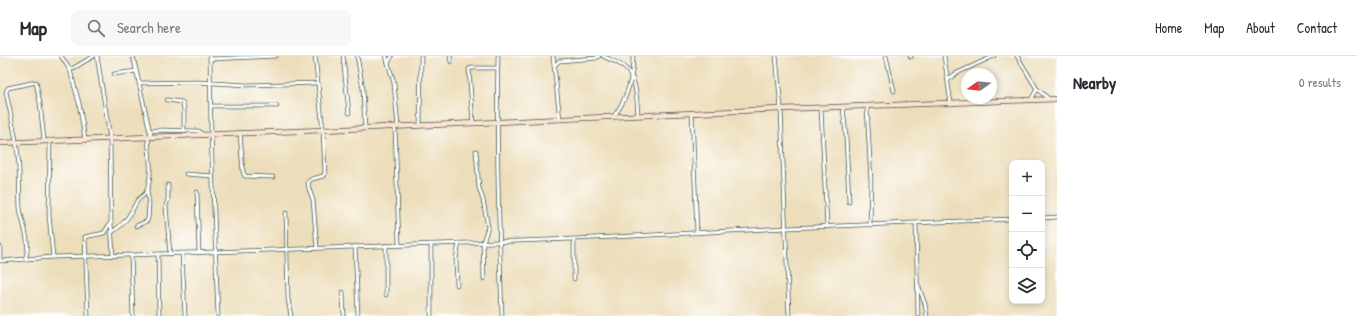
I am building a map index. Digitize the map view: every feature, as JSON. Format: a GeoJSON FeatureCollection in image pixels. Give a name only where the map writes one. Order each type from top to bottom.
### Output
{"type":"FeatureCollection","features":[{"type":"Feature","properties":{"kind":"street"},"geometry":{"type":"LineString","coordinates":[[61,56],[70,70],[85,139]]}},
{"type":"Feature","properties":{"kind":"street"},"geometry":{"type":"LineString","coordinates":[[70,70],[94,56]]}},
{"type":"Feature","properties":{"kind":"street"},"geometry":{"type":"LineString","coordinates":[[97,56],[110,138],[113,256]]}},
{"type":"Feature","properties":{"kind":"street"},"geometry":{"type":"LineString","coordinates":[[133,56],[151,131],[148,154],[151,166],[147,191],[149,204],[148,219],[147,221],[136,226]]}},
{"type":"Feature","properties":{"kind":"street"},"geometry":{"type":"LineString","coordinates":[[218,316],[210,134],[210,58],[276,56]]}},
{"type":"Feature","properties":{"kind":"street"},"geometry":{"type":"LineString","coordinates":[[314,56],[323,130],[325,173],[323,176],[312,179],[308,182],[313,200],[317,248]]}},
{"type":"Feature","properties":{"kind":"street"},"geometry":{"type":"LineString","coordinates":[[343,56],[349,113]]}},
{"type":"Feature","properties":{"kind":"street"},"geometry":{"type":"LineString","coordinates":[[357,56],[363,89],[365,128]]}},
{"type":"Feature","properties":{"kind":"street"},"geometry":{"type":"LineString","coordinates":[[386,56],[394,83],[399,245]]}},
{"type":"Feature","properties":{"kind":"street"},"geometry":{"type":"LineString","coordinates":[[388,64],[392,56]]}},
{"type":"Feature","properties":{"kind":"street"},"geometry":{"type":"LineString","coordinates":[[420,126],[421,56]]}},
{"type":"Feature","properties":{"kind":"street"},"geometry":{"type":"LineString","coordinates":[[450,56],[450,62]]}},
{"type":"Feature","properties":{"kind":"street"},"geometry":{"type":"LineString","coordinates":[[498,56],[497,123],[502,316]]}},
{"type":"Feature","properties":{"kind":"street"},"geometry":{"type":"LineString","coordinates":[[553,56],[560,120]]}},
{"type":"Feature","properties":{"kind":"street"},"geometry":{"type":"LineString","coordinates":[[554,67],[558,61],[596,58],[599,56]]}},
{"type":"Feature","properties":{"kind":"street"},"geometry":{"type":"LineString","coordinates":[[603,56],[625,67],[631,77],[637,97],[638,116]]}},
{"type":"Feature","properties":{"kind":"street"},"geometry":{"type":"LineString","coordinates":[[614,117],[624,100],[631,77],[633,56]]}},
{"type":"Feature","properties":{"kind":"street"},"geometry":{"type":"LineString","coordinates":[[776,56],[781,109],[789,316]]}},
{"type":"Feature","properties":{"kind":"street"},"geometry":{"type":"LineString","coordinates":[[886,56],[894,91]]}},
{"type":"Feature","properties":{"kind":"street"},"geometry":{"type":"LineString","coordinates":[[944,56],[950,104]]}},
{"type":"Feature","properties":{"kind":"street"},"geometry":{"type":"LineString","coordinates":[[948,80],[955,74],[970,66],[994,56]]}},
{"type":"Feature","properties":{"kind":"street"},"geometry":{"type":"LineString","coordinates":[[1017,56],[1037,89],[1049,100]]}},
{"type":"Feature","properties":{"kind":"street"},"geometry":{"type":"LineString","coordinates":[[473,123],[469,69],[498,68]]}},
{"type":"Feature","properties":{"kind":"street"},"geometry":{"type":"LineString","coordinates":[[114,74],[136,71]]}},
{"type":"Feature","properties":{"kind":"street"},"geometry":{"type":"LineString","coordinates":[[25,259],[27,243],[20,208],[18,156],[6,90],[8,88],[35,81],[37,83],[44,140]]}},
{"type":"Feature","properties":{"kind":"street"},"geometry":{"type":"LineString","coordinates":[[139,83],[197,82],[210,84],[247,85],[318,83]]}},
{"type":"Feature","properties":{"kind":"street"},"geometry":{"type":"LineString","coordinates":[[1031,100],[1037,89]]}},
{"type":"Feature","properties":{"kind":"street"},"geometry":{"type":"LineString","coordinates":[[0,143],[44,140],[497,123],[781,109],[821,109],[1057,99]]}},
{"type":"Feature","properties":{"kind":"street"},"geometry":{"type":"LineString","coordinates":[[167,100],[182,102],[184,109],[184,130]]}},
{"type":"Feature","properties":{"kind":"street"},"geometry":{"type":"LineString","coordinates":[[211,106],[277,106]]}},
{"type":"Feature","properties":{"kind":"street"},"geometry":{"type":"LineString","coordinates":[[867,107],[871,181],[870,225]]}},
{"type":"Feature","properties":{"kind":"street"},"geometry":{"type":"LineString","coordinates":[[843,108],[846,136],[849,202]]}},
{"type":"Feature","properties":{"kind":"street"},"geometry":{"type":"LineString","coordinates":[[821,109],[827,227]]}},
{"type":"Feature","properties":{"kind":"street"},"geometry":{"type":"LineString","coordinates":[[692,114],[697,233]]}},
{"type":"Feature","properties":{"kind":"street"},"geometry":{"type":"LineString","coordinates":[[151,131],[184,130],[199,131],[203,134]]}},
{"type":"Feature","properties":{"kind":"street"},"geometry":{"type":"LineString","coordinates":[[240,133],[243,172],[245,176],[273,178]]}},
{"type":"Feature","properties":{"kind":"street"},"geometry":{"type":"LineString","coordinates":[[50,140],[49,215],[53,257]]}},
{"type":"Feature","properties":{"kind":"street"},"geometry":{"type":"LineString","coordinates":[[476,151],[479,188],[488,227],[483,242],[484,279]]}},
{"type":"Feature","properties":{"kind":"street"},"geometry":{"type":"LineString","coordinates":[[186,174],[212,176]]}},
{"type":"Feature","properties":{"kind":"street"},"geometry":{"type":"LineString","coordinates":[[168,185],[168,199],[166,206],[170,254]]}},
{"type":"Feature","properties":{"kind":"street"},"geometry":{"type":"LineString","coordinates":[[112,232],[122,226],[138,200],[147,191]]}},
{"type":"Feature","properties":{"kind":"street"},"geometry":{"type":"LineString","coordinates":[[197,192],[199,253]]}},
{"type":"Feature","properties":{"kind":"street"},"geometry":{"type":"LineString","coordinates":[[286,213],[288,299],[291,316]]}},
{"type":"Feature","properties":{"kind":"street"},"geometry":{"type":"LineString","coordinates":[[1045,218],[1057,217]]}},
{"type":"Feature","properties":{"kind":"street"},"geometry":{"type":"LineString","coordinates":[[0,247],[0,261],[53,257],[182,254],[356,246],[574,239],[786,228],[1009,219]]}},
{"type":"Feature","properties":{"kind":"street"},"geometry":{"type":"LineString","coordinates":[[88,316],[85,237],[104,233],[111,222]]}},
{"type":"Feature","properties":{"kind":"street"},"geometry":{"type":"LineString","coordinates":[[916,224],[918,316]]}},
{"type":"Feature","properties":{"kind":"street"},"geometry":{"type":"LineString","coordinates":[[574,239],[574,279]]}},
{"type":"Feature","properties":{"kind":"street"},"geometry":{"type":"LineString","coordinates":[[457,285],[456,251],[459,243]]}},
{"type":"Feature","properties":{"kind":"street"},"geometry":{"type":"LineString","coordinates":[[431,244],[431,316]]}},
{"type":"Feature","properties":{"kind":"street"},"geometry":{"type":"LineString","coordinates":[[386,245],[386,295]]}},
{"type":"Feature","properties":{"kind":"street"},"geometry":{"type":"LineString","coordinates":[[356,246],[358,316]]}},
{"type":"Feature","properties":{"kind":"street"},"geometry":{"type":"LineString","coordinates":[[158,254],[159,316]]}},
{"type":"Feature","properties":{"kind":"street"},"geometry":{"type":"LineString","coordinates":[[182,254],[185,316]]}},
{"type":"Feature","properties":{"kind":"street"},"geometry":{"type":"LineString","coordinates":[[131,255],[134,316]]}},
{"type":"Feature","properties":{"kind":"street"},"geometry":{"type":"LineString","coordinates":[[917,282],[925,304],[927,316]]}},
{"type":"Feature","properties":{"kind":"street"},"geometry":{"type":"LineString","coordinates":[[343,292],[344,316]]}}]}
